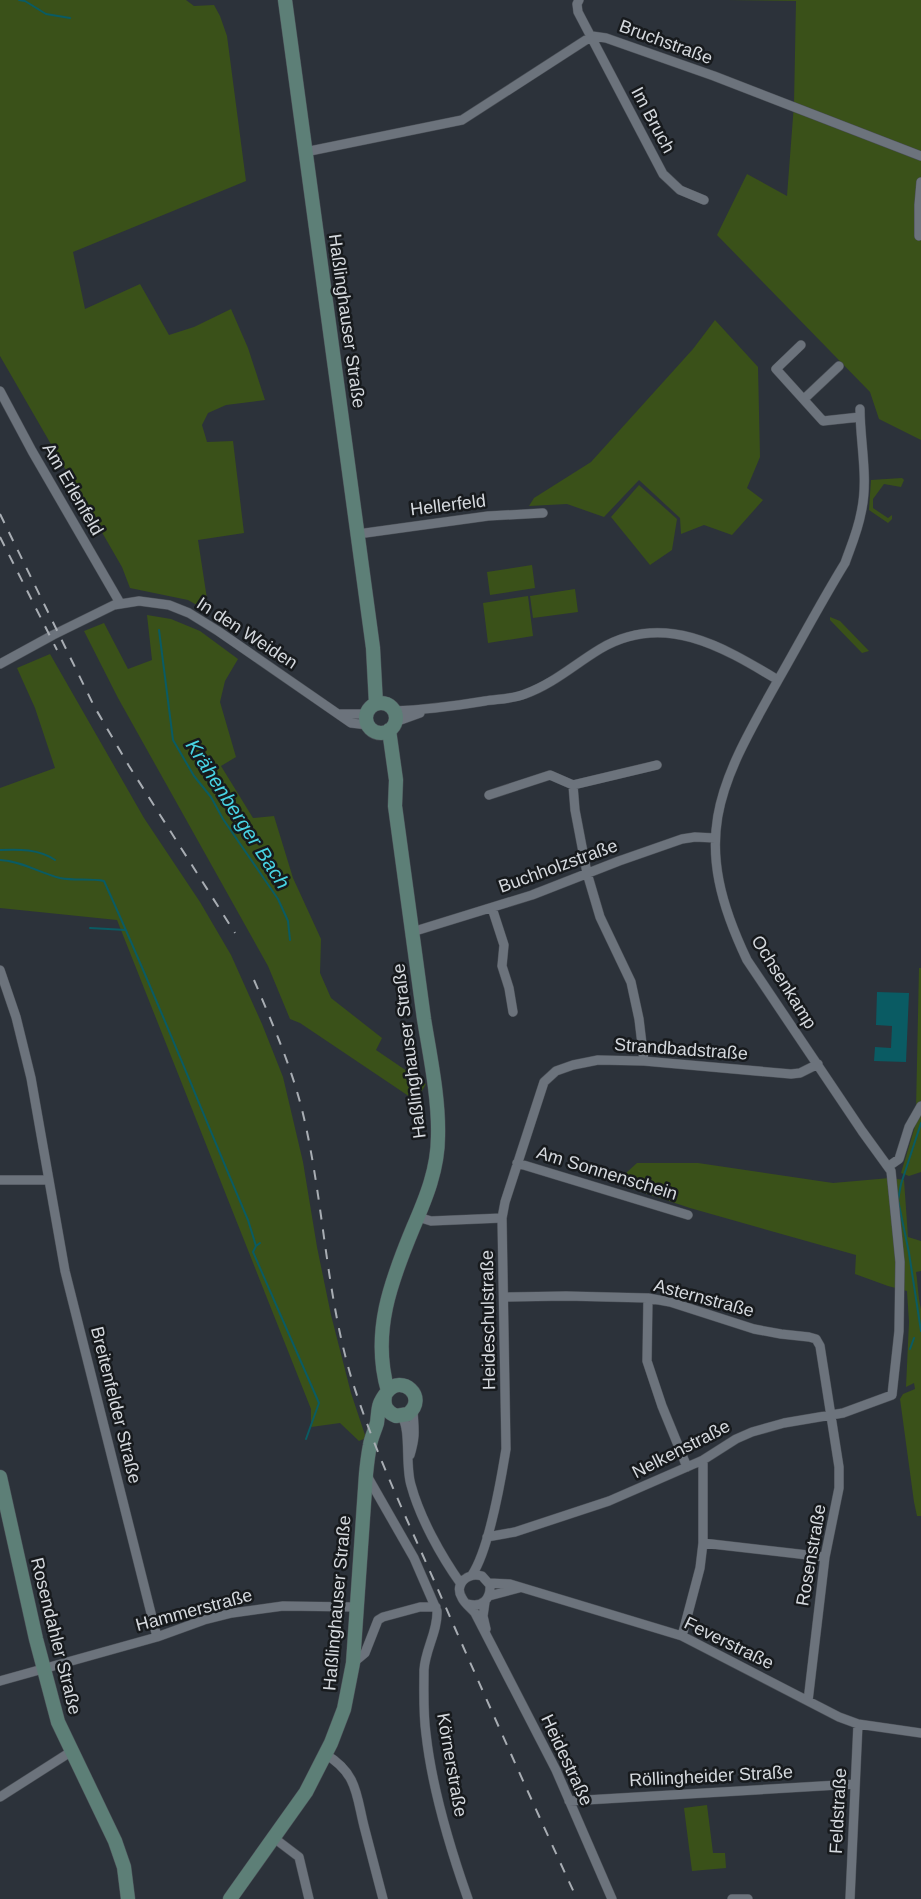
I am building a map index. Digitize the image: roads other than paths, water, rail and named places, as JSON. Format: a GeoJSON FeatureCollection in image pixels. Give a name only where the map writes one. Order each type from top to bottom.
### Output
{"type":"FeatureCollection","features":[{"type":"Feature","properties":{"kind":"main road","name":"Haßlinghauser Straße"},"geometry":{"type":"LineString","coordinates":[[236,1896],[306,1792],[344,1709],[352,1663],[370,1443],[378,1408],[390,1391],[382,1355],[382,1334],[387,1301],[403,1252],[432,1178],[438,1135],[395,806],[388,781],[358,534],[285,0]]}},
{"type":"Feature","properties":{"kind":"main road"},"geometry":{"type":"LineString","coordinates":[[376,1423],[402,1414],[416,1399],[413,1392],[405,1386],[390,1391],[384,1404],[402,1414]]}},
{"type":"Feature","properties":{"kind":"main road","name":"Rosendahler Straße"},"geometry":{"type":"LineString","coordinates":[[0,1477],[43,1668],[58,1722],[116,1841],[124,1867],[128,1899]]}},
{"type":"Feature","properties":{"kind":"street","name":"Im Bruch"},"geometry":{"type":"LineString","coordinates":[[579,0],[578,12],[663,174],[680,190],[704,200]]}},
{"type":"Feature","properties":{"kind":"street","name":"Bruchstraße"},"geometry":{"type":"LineString","coordinates":[[305,152],[462,120],[592,36],[606,38],[714,76],[921,156]]}},
{"type":"Feature","properties":{"kind":"street"},"geometry":{"type":"LineString","coordinates":[[920,236],[921,182]]}},
{"type":"Feature","properties":{"kind":"street","name":"Ochsenkamp"},"geometry":{"type":"LineString","coordinates":[[801,345],[776,369],[823,421],[834,421],[860,413],[864,488],[862,513],[845,562],[747,736],[729,774],[721,800],[715,853],[720,887],[734,932],[747,960],[862,1131],[889,1166],[893,1180],[892,1197],[900,1262],[899,1331],[892,1395]]}},
{"type":"Feature","properties":{"kind":"street"},"geometry":{"type":"LineString","coordinates":[[804,399],[839,366]]}},
{"type":"Feature","properties":{"kind":"street","name":"Am Erlenfeld"},"geometry":{"type":"LineString","coordinates":[[0,392],[120,603]]}},
{"type":"Feature","properties":{"kind":"street","name":"Hellerfeld"},"geometry":{"type":"LineString","coordinates":[[358,534],[488,516],[543,513]]}},
{"type":"Feature","properties":{"kind":"street","name":"In den Weiden"},"geometry":{"type":"LineString","coordinates":[[0,664],[53,634],[120,603],[151,602],[169,605],[189,613],[339,714],[382,718],[526,694],[614,642],[653,634],[680,635],[707,641],[733,653],[778,680]]}},
{"type":"Feature","properties":{"kind":"street"},"geometry":{"type":"LineString","coordinates":[[489,795],[550,775],[573,785],[657,765]]}},
{"type":"Feature","properties":{"kind":"street"},"geometry":{"type":"LineString","coordinates":[[573,785],[575,810],[587,873],[600,917],[631,982],[639,1019],[644,1061]]}},
{"type":"Feature","properties":{"kind":"street","name":"Buchholzstraße"},"geometry":{"type":"LineString","coordinates":[[412,932],[532,895],[682,839],[715,838]]}},
{"type":"Feature","properties":{"kind":"street"},"geometry":{"type":"LineString","coordinates":[[492,908],[504,945],[502,966],[513,1012]]}},
{"type":"Feature","properties":{"kind":"street","name":"Breitenfelder Straße"},"geometry":{"type":"LineString","coordinates":[[0,970],[16,1017],[32,1078],[65,1272],[158,1637]]}},
{"type":"Feature","properties":{"kind":"street","name":"Strandbadstraße"},"geometry":{"type":"LineString","coordinates":[[544,1082],[556,1071],[598,1060],[644,1061],[791,1074],[800,1073],[818,1064]]}},
{"type":"Feature","properties":{"kind":"street","name":"Heideschulstraße"},"geometry":{"type":"LineString","coordinates":[[467,1579],[479,1560],[487,1537],[506,1449],[502,1218],[505,1202],[544,1082]]}},
{"type":"Feature","properties":{"kind":"street"},"geometry":{"type":"LineString","coordinates":[[889,1166],[898,1159],[909,1127],[921,1106]]}},
{"type":"Feature","properties":{"kind":"street","name":"Am Sonnenschein"},"geometry":{"type":"LineString","coordinates":[[518,1163],[687,1215]]}},
{"type":"Feature","properties":{"kind":"street"},"geometry":{"type":"LineString","coordinates":[[0,1180],[48,1180]]}},
{"type":"Feature","properties":{"kind":"street"},"geometry":{"type":"LineString","coordinates":[[418,1217],[431,1221],[502,1218]]}},
{"type":"Feature","properties":{"kind":"street","name":"Asternstraße"},"geometry":{"type":"LineString","coordinates":[[505,1297],[648,1298],[670,1302],[754,1329],[816,1339],[820,1346],[831,1416]]}},
{"type":"Feature","properties":{"kind":"street"},"geometry":{"type":"LineString","coordinates":[[648,1298],[647,1361],[662,1406],[687,1467]]}},
{"type":"Feature","properties":{"kind":"street","name":"Nelkenstraße"},"geometry":{"type":"LineString","coordinates":[[487,1537],[515,1532],[586,1509],[648,1485],[703,1460],[736,1439],[752,1432],[784,1423],[831,1416],[892,1395]]}},
{"type":"Feature","properties":{"kind":"street"},"geometry":{"type":"LineString","coordinates":[[402,1414],[406,1428],[410,1482],[417,1504],[445,1559],[467,1579],[479,1575],[487,1581]]}},
{"type":"Feature","properties":{"kind":"street","name":"Rosenstraße"},"geometry":{"type":"LineString","coordinates":[[808,1701],[825,1557],[839,1488],[839,1467],[831,1416]]}},
{"type":"Feature","properties":{"kind":"street"},"geometry":{"type":"LineString","coordinates":[[682,1636],[700,1568],[703,1543],[703,1460]]}},
{"type":"Feature","properties":{"kind":"street"},"geometry":{"type":"LineString","coordinates":[[352,1663],[365,1653],[378,1620],[420,1607],[436,1608],[414,1558],[366,1473]]}},
{"type":"Feature","properties":{"kind":"street"},"geometry":{"type":"LineString","coordinates":[[703,1543],[825,1557]]}},
{"type":"Feature","properties":{"kind":"street"},"geometry":{"type":"LineString","coordinates":[[479,1560],[487,1581]]}},
{"type":"Feature","properties":{"kind":"street","name":"Heidestraße"},"geometry":{"type":"LineString","coordinates":[[467,1579],[460,1593],[488,1638],[556,1770],[612,1899]]}},
{"type":"Feature","properties":{"kind":"street","name":"Feverstraße"},"geometry":{"type":"LineString","coordinates":[[487,1581],[510,1584],[682,1636],[838,1717],[858,1724],[921,1733]]}},
{"type":"Feature","properties":{"kind":"street","name":"Heidestraße"},"geometry":{"type":"LineString","coordinates":[[487,1581],[490,1591],[483,1616],[488,1638]]}},
{"type":"Feature","properties":{"kind":"street"},"geometry":{"type":"LineString","coordinates":[[468,1604],[479,1605],[487,1599],[519,1588]]}},
{"type":"Feature","properties":{"kind":"street","name":"Hammerstraße"},"geometry":{"type":"LineString","coordinates":[[0,1682],[158,1637],[204,1620],[256,1608],[356,1607]]}},
{"type":"Feature","properties":{"kind":"street","name":"Körnerstraße"},"geometry":{"type":"LineString","coordinates":[[436,1608],[437,1617],[424,1666],[426,1735],[441,1812],[468,1899]]}},
{"type":"Feature","properties":{"kind":"street","name":"Feldstraße"},"geometry":{"type":"LineString","coordinates":[[850,1899],[858,1724]]}},
{"type":"Feature","properties":{"kind":"street"},"geometry":{"type":"LineString","coordinates":[[0,1797],[72,1751]]}},
{"type":"Feature","properties":{"kind":"street"},"geometry":{"type":"LineString","coordinates":[[325,1754],[342,1765],[357,1793],[363,1826],[383,1899]]}},
{"type":"Feature","properties":{"kind":"street","name":"Röllingheider Straße"},"geometry":{"type":"LineString","coordinates":[[569,1800],[855,1784]]}},
{"type":"Feature","properties":{"kind":"street"},"geometry":{"type":"LineString","coordinates":[[274,1838],[299,1857],[309,1899]]}},
{"type":"Feature","properties":{"kind":"street"},"geometry":{"type":"LineString","coordinates":[[732,1899],[748,1899]]}},
{"type":"Feature","properties":{"kind":"water"},"geometry":{"type":"Polygon","coordinates":[[[877,992],[909,993],[906,1062],[874,1061],[875,1047],[891,1048],[892,1026],[876,1025],[877,992]]]}},
{"type":"Feature","properties":{"kind":"waterway"},"geometry":{"type":"LineString","coordinates":[[19,0],[25,1],[46,14],[70,18]]}},
{"type":"Feature","properties":{"kind":"waterway","name":"Krähenberger Bach"},"geometry":{"type":"LineString","coordinates":[[159,630],[173,740],[194,776],[211,797],[223,819],[278,899],[288,921],[290,940]]}},
{"type":"Feature","properties":{"kind":"waterway"},"geometry":{"type":"LineString","coordinates":[[0,850],[36,852],[55,860]]}},
{"type":"Feature","properties":{"kind":"waterway"},"geometry":{"type":"LineString","coordinates":[[0,860],[60,878],[104,881],[248,1220],[256,1246]]}},
{"type":"Feature","properties":{"kind":"waterway"},"geometry":{"type":"LineString","coordinates":[[90,928],[126,930]]}},
{"type":"Feature","properties":{"kind":"waterway"},"geometry":{"type":"LineString","coordinates":[[921,1123],[898,1200],[921,1331]]}},
{"type":"Feature","properties":{"kind":"waterway","name":"Krähenberger Bach"},"geometry":{"type":"LineString","coordinates":[[260,1243],[253,1252],[319,1403],[306,1439]]}},
{"type":"Feature","properties":{"kind":"waterway"},"geometry":{"type":"LineString","coordinates":[[910,1349],[914,1338]]}},
{"type":"Feature","properties":{"kind":"railway"},"geometry":{"type":"LineString","coordinates":[[0,514],[94,706],[129,766],[235,933]]}},
{"type":"Feature","properties":{"kind":"railway"},"geometry":{"type":"LineString","coordinates":[[0,537],[57,650]]}},
{"type":"Feature","properties":{"kind":"railway"},"geometry":{"type":"LineString","coordinates":[[254,980],[288,1065],[304,1118],[336,1315],[343,1348],[361,1406],[402,1509],[577,1899]]}}]}
